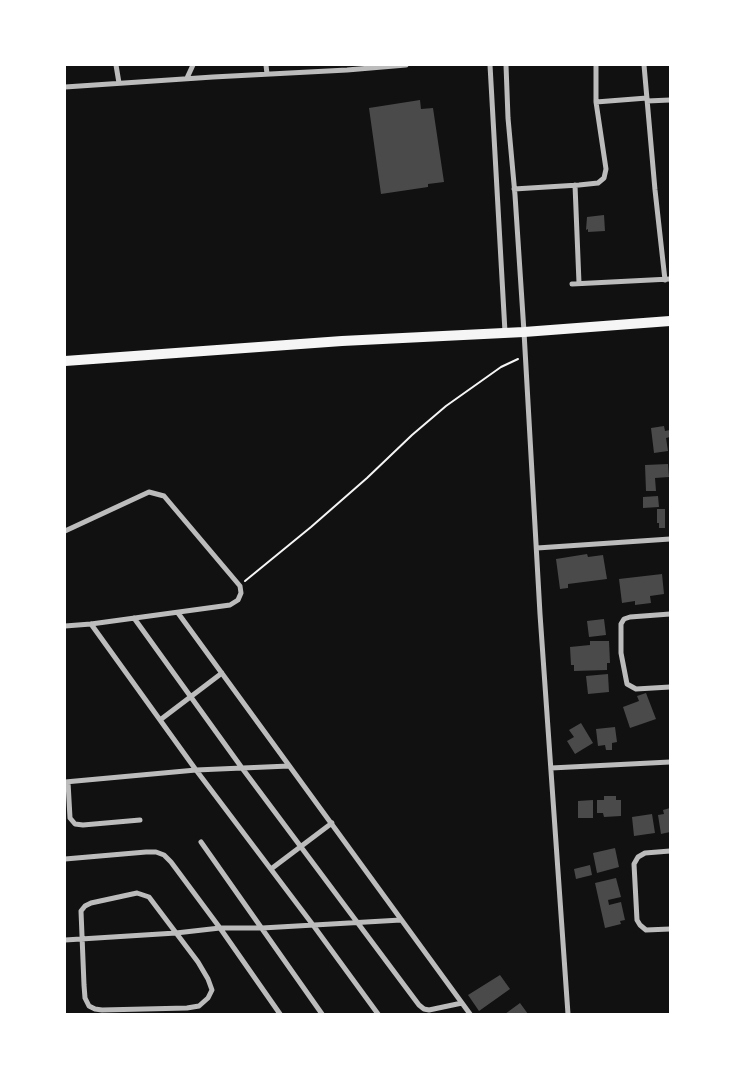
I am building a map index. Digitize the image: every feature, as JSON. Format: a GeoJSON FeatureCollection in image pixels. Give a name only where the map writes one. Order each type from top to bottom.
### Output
{"type":"FeatureCollection","features":[{"type":"Feature","properties":{"kind":"highway"},"geometry":{"type":"LineString","coordinates":[[65,361],[342,341],[524,332],[670,320]]}},
{"type":"Feature","properties":{"kind":"street"},"geometry":{"type":"LineString","coordinates":[[116,65],[119,83]]}},
{"type":"Feature","properties":{"kind":"street"},"geometry":{"type":"LineString","coordinates":[[187,78],[193,65]]}},
{"type":"Feature","properties":{"kind":"street"},"geometry":{"type":"LineString","coordinates":[[266,65],[267,74]]}},
{"type":"Feature","properties":{"kind":"street"},"geometry":{"type":"LineString","coordinates":[[342,65],[347,70]]}},
{"type":"Feature","properties":{"kind":"street"},"geometry":{"type":"LineString","coordinates":[[65,87],[406,65]]}},
{"type":"Feature","properties":{"kind":"street"},"geometry":{"type":"LineString","coordinates":[[490,65],[505,332]]}},
{"type":"Feature","properties":{"kind":"street"},"geometry":{"type":"LineString","coordinates":[[506,65],[540,614],[568,1014]]}},
{"type":"Feature","properties":{"kind":"street"},"geometry":{"type":"LineString","coordinates":[[514,189],[598,182],[605,175],[596,102],[596,65]]}},
{"type":"Feature","properties":{"kind":"street"},"geometry":{"type":"LineString","coordinates":[[572,284],[668,280],[644,65]]}},
{"type":"Feature","properties":{"kind":"street"},"geometry":{"type":"LineString","coordinates":[[596,102],[670,100]]}},
{"type":"Feature","properties":{"kind":"street"},"geometry":{"type":"LineString","coordinates":[[575,185],[579,283]]}},
{"type":"Feature","properties":{"kind":"street"},"geometry":{"type":"LineString","coordinates":[[65,531],[149,492],[164,496],[240,586],[241,593],[238,600],[230,605],[65,626]]}},
{"type":"Feature","properties":{"kind":"street"},"geometry":{"type":"LineString","coordinates":[[537,548],[670,539]]}},
{"type":"Feature","properties":{"kind":"street"},"geometry":{"type":"LineString","coordinates":[[178,613],[470,1014]]}},
{"type":"Feature","properties":{"kind":"street"},"geometry":{"type":"LineString","coordinates":[[670,614],[624,619],[621,624],[621,653],[627,684],[636,689],[670,687]]}},
{"type":"Feature","properties":{"kind":"street"},"geometry":{"type":"LineString","coordinates":[[134,618],[242,768],[424,1009],[430,1010],[462,1003]]}},
{"type":"Feature","properties":{"kind":"street"},"geometry":{"type":"LineString","coordinates":[[91,624],[196,770],[378,1014]]}},
{"type":"Feature","properties":{"kind":"street"},"geometry":{"type":"LineString","coordinates":[[160,720],[222,673]]}},
{"type":"Feature","properties":{"kind":"street"},"geometry":{"type":"LineString","coordinates":[[551,768],[670,762]]}},
{"type":"Feature","properties":{"kind":"street"},"geometry":{"type":"LineString","coordinates":[[140,820],[75,824],[70,818],[67,782],[196,770],[289,766]]}},
{"type":"Feature","properties":{"kind":"street"},"geometry":{"type":"LineString","coordinates":[[271,869],[332,823]]}},
{"type":"Feature","properties":{"kind":"street"},"geometry":{"type":"LineString","coordinates":[[201,842],[322,1014]]}},
{"type":"Feature","properties":{"kind":"street"},"geometry":{"type":"LineString","coordinates":[[670,851],[644,853],[638,857],[634,864],[637,920],[640,926],[646,930],[670,929]]}},
{"type":"Feature","properties":{"kind":"street"},"geometry":{"type":"LineString","coordinates":[[65,859],[146,852],[156,852],[164,855],[220,928],[280,1014]]}},
{"type":"Feature","properties":{"kind":"street"},"geometry":{"type":"LineString","coordinates":[[137,893],[149,897],[176,933],[198,962],[212,990],[208,998],[199,1006],[188,1008],[102,1010],[88,1006],[85,998],[82,940],[82,911],[84,906],[137,893]]}},
{"type":"Feature","properties":{"kind":"street"},"geometry":{"type":"LineString","coordinates":[[65,940],[176,933],[220,928],[262,928],[402,920]]}},
{"type":"Feature","properties":{"kind":"path"},"geometry":{"type":"LineString","coordinates":[[240,586],[311,527],[446,406],[501,367],[524,356]]}},
{"type":"Feature","properties":{"kind":"building"},"geometry":{"type":"Polygon","coordinates":[[[420,100],[421,109],[433,108],[444,182],[428,184],[428,187],[381,194],[369,108],[420,100]]]}},
{"type":"Feature","properties":{"kind":"building"},"geometry":{"type":"Polygon","coordinates":[[[604,215],[605,231],[588,232],[588,229],[586,230],[587,217],[604,215]]]}},
{"type":"Feature","properties":{"kind":"building"},"geometry":{"type":"Polygon","coordinates":[[[664,426],[665,431],[670,430],[670,437],[666,438],[668,451],[654,453],[651,428],[664,426]]]}},
{"type":"Feature","properties":{"kind":"building"},"geometry":{"type":"Polygon","coordinates":[[[668,464],[669,477],[655,478],[656,491],[646,491],[645,465],[668,464]]]}},
{"type":"Feature","properties":{"kind":"building"},"geometry":{"type":"Polygon","coordinates":[[[658,496],[659,507],[643,508],[643,497],[658,496]]]}},
{"type":"Feature","properties":{"kind":"building"},"geometry":{"type":"Polygon","coordinates":[[[657,509],[665,509],[665,528],[659,528],[657,509]]]}},
{"type":"Feature","properties":{"kind":"building"},"geometry":{"type":"Polygon","coordinates":[[[587,554],[588,557],[603,555],[607,579],[568,584],[568,588],[560,589],[556,559],[587,554]]]}},
{"type":"Feature","properties":{"kind":"building"},"geometry":{"type":"Polygon","coordinates":[[[662,574],[664,594],[650,596],[651,603],[635,605],[635,601],[622,603],[619,579],[662,574]]]}},
{"type":"Feature","properties":{"kind":"building"},"geometry":{"type":"Polygon","coordinates":[[[604,619],[606,635],[589,637],[587,621],[604,619]]]}},
{"type":"Feature","properties":{"kind":"building"},"geometry":{"type":"Polygon","coordinates":[[[590,641],[609,641],[610,663],[607,663],[607,670],[574,671],[574,665],[571,665],[570,647],[590,645],[590,641]]]}},
{"type":"Feature","properties":{"kind":"building"},"geometry":{"type":"Polygon","coordinates":[[[608,674],[609,692],[588,694],[586,676],[608,674]]]}},
{"type":"Feature","properties":{"kind":"building"},"geometry":{"type":"Polygon","coordinates":[[[646,693],[656,719],[630,728],[623,707],[639,701],[637,696],[646,693]]]}},
{"type":"Feature","properties":{"kind":"building"},"geometry":{"type":"Polygon","coordinates":[[[581,723],[593,743],[575,754],[567,741],[574,737],[569,730],[581,723]]]}},
{"type":"Feature","properties":{"kind":"building"},"geometry":{"type":"Polygon","coordinates":[[[615,727],[617,742],[612,743],[612,750],[606,750],[605,745],[598,746],[596,729],[615,727]]]}},
{"type":"Feature","properties":{"kind":"building"},"geometry":{"type":"Polygon","coordinates":[[[604,796],[616,796],[616,800],[621,800],[621,816],[604,817],[603,813],[597,813],[597,800],[604,800],[604,796]]]}},
{"type":"Feature","properties":{"kind":"building"},"geometry":{"type":"Polygon","coordinates":[[[593,800],[593,818],[578,818],[578,801],[593,800]]]}},
{"type":"Feature","properties":{"kind":"building"},"geometry":{"type":"Polygon","coordinates":[[[670,808],[670,832],[661,834],[658,815],[664,814],[663,810],[670,808]]]}},
{"type":"Feature","properties":{"kind":"building"},"geometry":{"type":"Polygon","coordinates":[[[652,814],[655,833],[634,836],[632,817],[652,814]]]}},
{"type":"Feature","properties":{"kind":"building"},"geometry":{"type":"Polygon","coordinates":[[[615,848],[619,867],[597,873],[593,853],[615,848]]]}},
{"type":"Feature","properties":{"kind":"building"},"geometry":{"type":"Polygon","coordinates":[[[590,865],[592,875],[576,879],[574,869],[590,865]]]}},
{"type":"Feature","properties":{"kind":"building"},"geometry":{"type":"Polygon","coordinates":[[[616,878],[621,897],[608,900],[609,905],[621,902],[625,920],[620,921],[621,924],[605,928],[595,883],[616,878]]]}},
{"type":"Feature","properties":{"kind":"building"},"geometry":{"type":"Polygon","coordinates":[[[500,975],[510,989],[479,1011],[468,995],[500,975]]]}},
{"type":"Feature","properties":{"kind":"building"},"geometry":{"type":"Polygon","coordinates":[[[520,1003],[528,1014],[505,1014],[520,1003]]]}}]}
